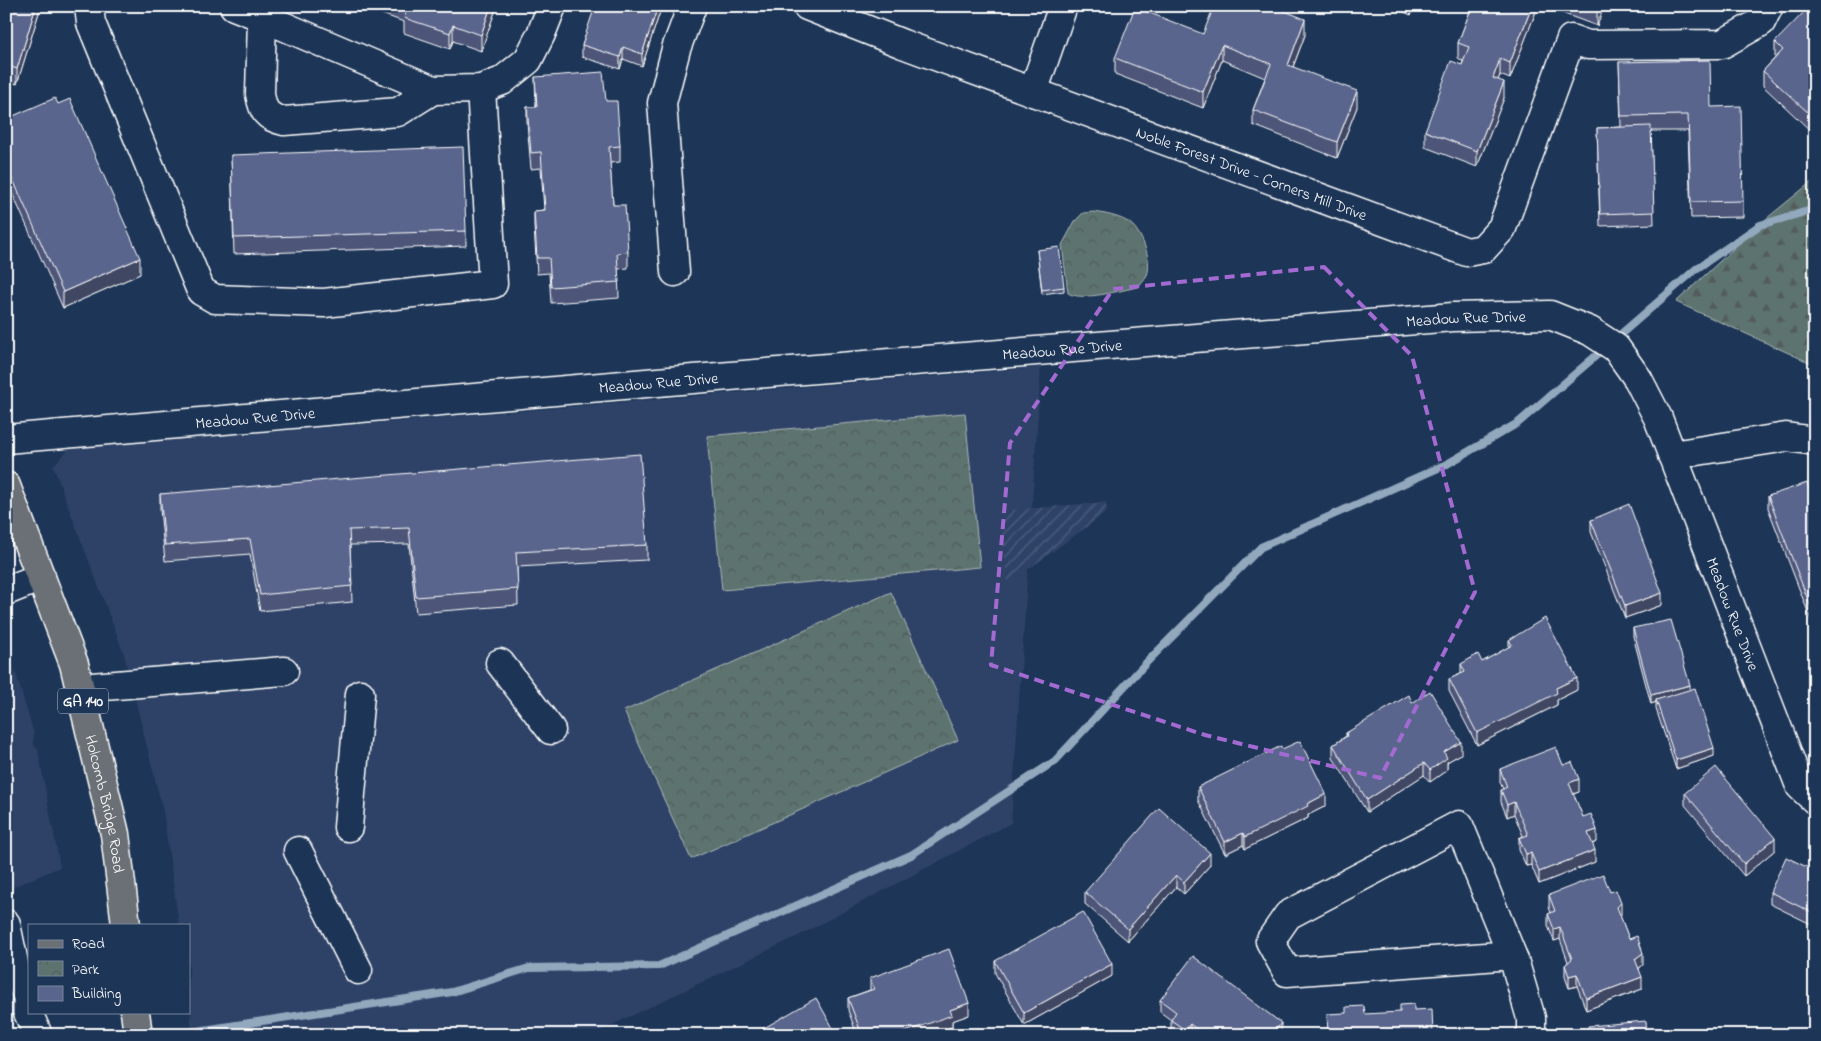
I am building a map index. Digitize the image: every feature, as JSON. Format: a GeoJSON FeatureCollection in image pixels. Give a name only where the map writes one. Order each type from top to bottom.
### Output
{"type":"FeatureCollection","features":[{"type":"Feature","properties":{"kind":"main road","name":"Holcomb Bridge Road"},"geometry":{"type":"LineString","coordinates":[[6,486],[74,664],[115,834],[126,924]]}},
{"type":"Feature","properties":{"kind":"main road"},"geometry":{"type":"LineString","coordinates":[[135,1014],[138,1035]]}},
{"type":"Feature","properties":{"kind":"street"},"geometry":{"type":"LineString","coordinates":[[89,6],[91,23],[201,291],[215,298],[324,303],[493,284],[481,89]]}},
{"type":"Feature","properties":{"kind":"street"},"geometry":{"type":"LineString","coordinates":[[234,6],[433,90],[481,89],[502,80],[528,60],[552,6]]}},
{"type":"Feature","properties":{"kind":"street"},"geometry":{"type":"LineString","coordinates":[[675,272],[662,103],[676,49],[692,6]]}},
{"type":"Feature","properties":{"kind":"street","name":"Noble Forest Drive - Corners Mill Drive"},"geometry":{"type":"LineString","coordinates":[[807,6],[903,44],[1467,252],[1483,249],[1502,228],[1571,39],[1588,45],[1722,44],[1761,22],[1769,6]]}},
{"type":"Feature","properties":{"kind":"street"},"geometry":{"type":"LineString","coordinates":[[1033,92],[1063,6]]}},
{"type":"Feature","properties":{"kind":"street"},"geometry":{"type":"LineString","coordinates":[[262,17],[260,94],[262,105],[267,114],[275,119],[284,121],[398,112],[433,90]]}},
{"type":"Feature","properties":{"kind":"street","name":"Meadow Rue Drive"},"geometry":{"type":"LineString","coordinates":[[6,440],[669,381],[1434,318],[1550,315],[1590,331],[1616,348],[1638,378],[1658,418],[1800,786],[1815,800]]}},
{"type":"Feature","properties":{"kind":"street"},"geometry":{"type":"LineString","coordinates":[[1672,456],[1786,437],[1815,441]]}},
{"type":"Feature","properties":{"kind":"street"},"geometry":{"type":"LineString","coordinates":[[6,591],[41,577]]}},
{"type":"Feature","properties":{"kind":"street"},"geometry":{"type":"LineString","coordinates":[[500,663],[551,730]]}},
{"type":"Feature","properties":{"kind":"street"},"geometry":{"type":"LineString","coordinates":[[80,688],[284,671]]}},
{"type":"Feature","properties":{"kind":"street"},"geometry":{"type":"LineString","coordinates":[[348,827],[360,694]]}},
{"type":"Feature","properties":{"kind":"street"},"geometry":{"type":"LineString","coordinates":[[1512,955],[1287,972],[1270,941],[1288,915],[1459,825],[1512,955],[1531,1018],[1532,1035]]}},
{"type":"Feature","properties":{"kind":"street"},"geometry":{"type":"LineString","coordinates":[[298,851],[358,970]]}},
{"type":"Feature","properties":{"kind":"street"},"geometry":{"type":"LineString","coordinates":[[6,924],[21,997],[28,1013]]}},
{"type":"Feature","properties":{"kind":"street"},"geometry":{"type":"LineString","coordinates":[[29,1014],[38,1035]]}},
{"type":"Feature","properties":{"kind":"highlighted area"},"geometry":{"type":"Polygon","coordinates":[[[1324,267],[1412,356],[1475,592],[1380,778],[1205,735],[991,665],[1010,443],[1113,289],[1324,267]]]}},
{"type":"Feature","properties":{"kind":"shaded area"},"geometry":{"type":"Polygon","coordinates":[[[1041,367],[1011,823],[798,936],[591,1035],[192,1035],[190,1010],[190,924],[179,924],[163,811],[124,654],[53,466],[69,449],[1041,367]]]}},
{"type":"Feature","properties":{"kind":"shaded area"},"geometry":{"type":"Polygon","coordinates":[[[1106,502],[1107,512],[1008,584],[1000,511],[1106,502]]]}},
{"type":"Feature","properties":{"kind":"shaded area"},"geometry":{"type":"Polygon","coordinates":[[[6,641],[34,734],[33,744],[38,750],[60,867],[6,890],[6,641]]]}},
{"type":"Feature","properties":{"kind":"green space"},"geometry":{"type":"Polygon","coordinates":[[[1815,179],[1815,365],[1676,302],[1761,223],[1815,179]]]}},
{"type":"Feature","properties":{"kind":"green space"},"geometry":{"type":"Polygon","coordinates":[[[1094,212],[1112,215],[1124,220],[1137,231],[1145,246],[1148,262],[1147,275],[1138,287],[1092,296],[1068,293],[1062,245],[1075,221],[1083,213],[1094,212]]]}},
{"type":"Feature","properties":{"kind":"green space"},"geometry":{"type":"Polygon","coordinates":[[[965,413],[980,567],[722,590],[707,436],[965,413]]]}},
{"type":"Feature","properties":{"kind":"green space"},"geometry":{"type":"Polygon","coordinates":[[[891,592],[958,740],[691,859],[624,711],[891,592]]]}},
{"type":"Feature","properties":{"kind":"building"},"geometry":{"type":"Polygon","coordinates":[[[6,6],[36,6],[17,69],[6,65],[6,6]]]}},
{"type":"Feature","properties":{"kind":"building"},"geometry":{"type":"Polygon","coordinates":[[[405,6],[491,6],[481,35],[453,25],[450,33],[404,18],[408,7],[405,6]]]}},
{"type":"Feature","properties":{"kind":"building"},"geometry":{"type":"Polygon","coordinates":[[[595,6],[658,6],[642,54],[623,47],[620,57],[582,45],[595,6]]]}},
{"type":"Feature","properties":{"kind":"building"},"geometry":{"type":"Polygon","coordinates":[[[1214,6],[1272,6],[1305,19],[1288,65],[1357,91],[1337,142],[1253,110],[1271,64],[1222,45],[1203,92],[1115,58],[1135,7],[1203,34],[1214,6]]]}},
{"type":"Feature","properties":{"kind":"building"},"geometry":{"type":"Polygon","coordinates":[[[1472,6],[1532,6],[1510,63],[1500,59],[1493,78],[1504,82],[1477,151],[1425,131],[1451,61],[1462,65],[1469,47],[1458,43],[1472,6]]]}},
{"type":"Feature","properties":{"kind":"building"},"geometry":{"type":"Polygon","coordinates":[[[1585,6],[1598,6],[1597,11],[1585,6]]]}},
{"type":"Feature","properties":{"kind":"building"},"geometry":{"type":"Polygon","coordinates":[[[1805,11],[1810,17],[1815,12],[1814,118],[1763,71],[1783,50],[1775,42],[1805,11]]]}},
{"type":"Feature","properties":{"kind":"building"},"geometry":{"type":"Polygon","coordinates":[[[1710,60],[1711,107],[1741,106],[1743,201],[1691,202],[1688,115],[1621,116],[1619,62],[1710,60]]]}},
{"type":"Feature","properties":{"kind":"building"},"geometry":{"type":"Polygon","coordinates":[[[603,72],[606,101],[617,101],[620,146],[609,147],[613,205],[625,205],[628,252],[617,253],[619,282],[551,287],[549,258],[537,258],[534,211],[545,210],[541,152],[531,153],[527,107],[537,107],[535,77],[603,72]]]}},
{"type":"Feature","properties":{"kind":"building"},"geometry":{"type":"Polygon","coordinates":[[[55,98],[58,104],[70,99],[140,258],[63,292],[6,164],[6,119],[55,98]]]}},
{"type":"Feature","properties":{"kind":"building"},"geometry":{"type":"Polygon","coordinates":[[[1651,126],[1654,212],[1600,214],[1597,128],[1651,126]]]}},
{"type":"Feature","properties":{"kind":"building"},"geometry":{"type":"Polygon","coordinates":[[[463,147],[466,231],[234,238],[231,155],[463,147]]]}},
{"type":"Feature","properties":{"kind":"building"},"geometry":{"type":"Polygon","coordinates":[[[1059,247],[1064,287],[1042,290],[1037,250],[1059,247]]]}},
{"type":"Feature","properties":{"kind":"building"},"geometry":{"type":"Polygon","coordinates":[[[640,454],[647,545],[516,552],[518,589],[416,597],[409,528],[349,530],[352,586],[260,595],[250,539],[165,545],[160,494],[640,454]]]}},
{"type":"Feature","properties":{"kind":"building"},"geometry":{"type":"Polygon","coordinates":[[[1807,483],[1815,504],[1815,618],[1768,496],[1807,483]]]}},
{"type":"Feature","properties":{"kind":"building"},"geometry":{"type":"Polygon","coordinates":[[[1629,504],[1662,593],[1625,606],[1591,520],[1629,504]]]}},
{"type":"Feature","properties":{"kind":"building"},"geometry":{"type":"Polygon","coordinates":[[[1545,618],[1577,678],[1556,688],[1557,693],[1477,733],[1449,679],[1465,672],[1461,664],[1478,654],[1482,662],[1512,645],[1509,640],[1545,618]]]}},
{"type":"Feature","properties":{"kind":"building"},"geometry":{"type":"Polygon","coordinates":[[[1671,620],[1690,685],[1651,695],[1633,628],[1671,620]]]}},
{"type":"Feature","properties":{"kind":"building"},"geometry":{"type":"Polygon","coordinates":[[[1695,688],[1714,748],[1676,760],[1656,700],[1695,688]]]}},
{"type":"Feature","properties":{"kind":"building"},"geometry":{"type":"Polygon","coordinates":[[[1430,691],[1461,742],[1444,752],[1447,758],[1430,770],[1424,763],[1367,800],[1333,745],[1347,736],[1346,733],[1409,695],[1412,703],[1430,691]]]}},
{"type":"Feature","properties":{"kind":"building"},"geometry":{"type":"Polygon","coordinates":[[[1300,741],[1326,794],[1307,804],[1308,806],[1245,837],[1243,833],[1225,842],[1198,787],[1281,746],[1282,749],[1300,741]]]}},
{"type":"Feature","properties":{"kind":"building"},"geometry":{"type":"Polygon","coordinates":[[[1556,747],[1563,765],[1572,762],[1579,779],[1569,783],[1583,817],[1591,814],[1597,830],[1588,833],[1595,850],[1539,872],[1531,853],[1526,854],[1519,838],[1528,835],[1514,802],[1507,805],[1501,790],[1507,787],[1500,769],[1556,747]]]}},
{"type":"Feature","properties":{"kind":"building"},"geometry":{"type":"Polygon","coordinates":[[[1716,767],[1775,838],[1744,864],[1685,793],[1716,767]]]}},
{"type":"Feature","properties":{"kind":"building"},"geometry":{"type":"Polygon","coordinates":[[[1159,808],[1210,853],[1184,882],[1176,875],[1128,929],[1085,892],[1159,808]]]}},
{"type":"Feature","properties":{"kind":"building"},"geometry":{"type":"Polygon","coordinates":[[[1786,857],[1815,871],[1815,914],[1770,892],[1786,857]]]}},
{"type":"Feature","properties":{"kind":"building"},"geometry":{"type":"Polygon","coordinates":[[[1603,874],[1610,892],[1616,890],[1621,903],[1617,907],[1629,939],[1637,936],[1643,953],[1635,959],[1642,977],[1586,998],[1577,974],[1569,976],[1565,965],[1572,959],[1560,927],[1554,929],[1548,914],[1555,911],[1549,895],[1603,874]]]}},
{"type":"Feature","properties":{"kind":"building"},"geometry":{"type":"Polygon","coordinates":[[[1083,912],[1112,964],[1024,1013],[995,961],[1083,912]]]}},
{"type":"Feature","properties":{"kind":"building"},"geometry":{"type":"Polygon","coordinates":[[[949,949],[969,1003],[950,1010],[952,1015],[897,1035],[862,1035],[848,998],[874,989],[870,978],[949,949]]]}},
{"type":"Feature","properties":{"kind":"building"},"geometry":{"type":"Polygon","coordinates":[[[1193,956],[1281,1023],[1273,1035],[1204,1035],[1190,1024],[1185,1030],[1171,1020],[1176,1012],[1160,1000],[1193,956]]]}},
{"type":"Feature","properties":{"kind":"building"},"geometry":{"type":"Polygon","coordinates":[[[6,984],[13,1000],[6,1003],[6,984]]]}},
{"type":"Feature","properties":{"kind":"building"},"geometry":{"type":"Polygon","coordinates":[[[816,998],[837,1035],[752,1035],[816,998]]]}},
{"type":"Feature","properties":{"kind":"building"},"geometry":{"type":"Polygon","coordinates":[[[1414,1004],[1414,1010],[1432,1009],[1433,1035],[1328,1035],[1327,1014],[1346,1013],[1346,1007],[1364,1006],[1365,1014],[1400,1012],[1400,1005],[1414,1004]]]}},
{"type":"Feature","properties":{"kind":"building"},"geometry":{"type":"Polygon","coordinates":[[[1646,1021],[1647,1035],[1589,1035],[1588,1026],[1646,1021]]]}},
{"type":"Feature","properties":{"kind":"waterway"},"geometry":{"type":"LineString","coordinates":[[1614,340],[1696,269],[1760,225],[1815,209]]}},
{"type":"Feature","properties":{"kind":"waterway"},"geometry":{"type":"LineString","coordinates":[[181,1035],[452,992],[529,968],[659,966],[911,855],[1055,761],[1146,663],[1261,547],[1447,464],[1518,423],[1605,348]]}}]}
